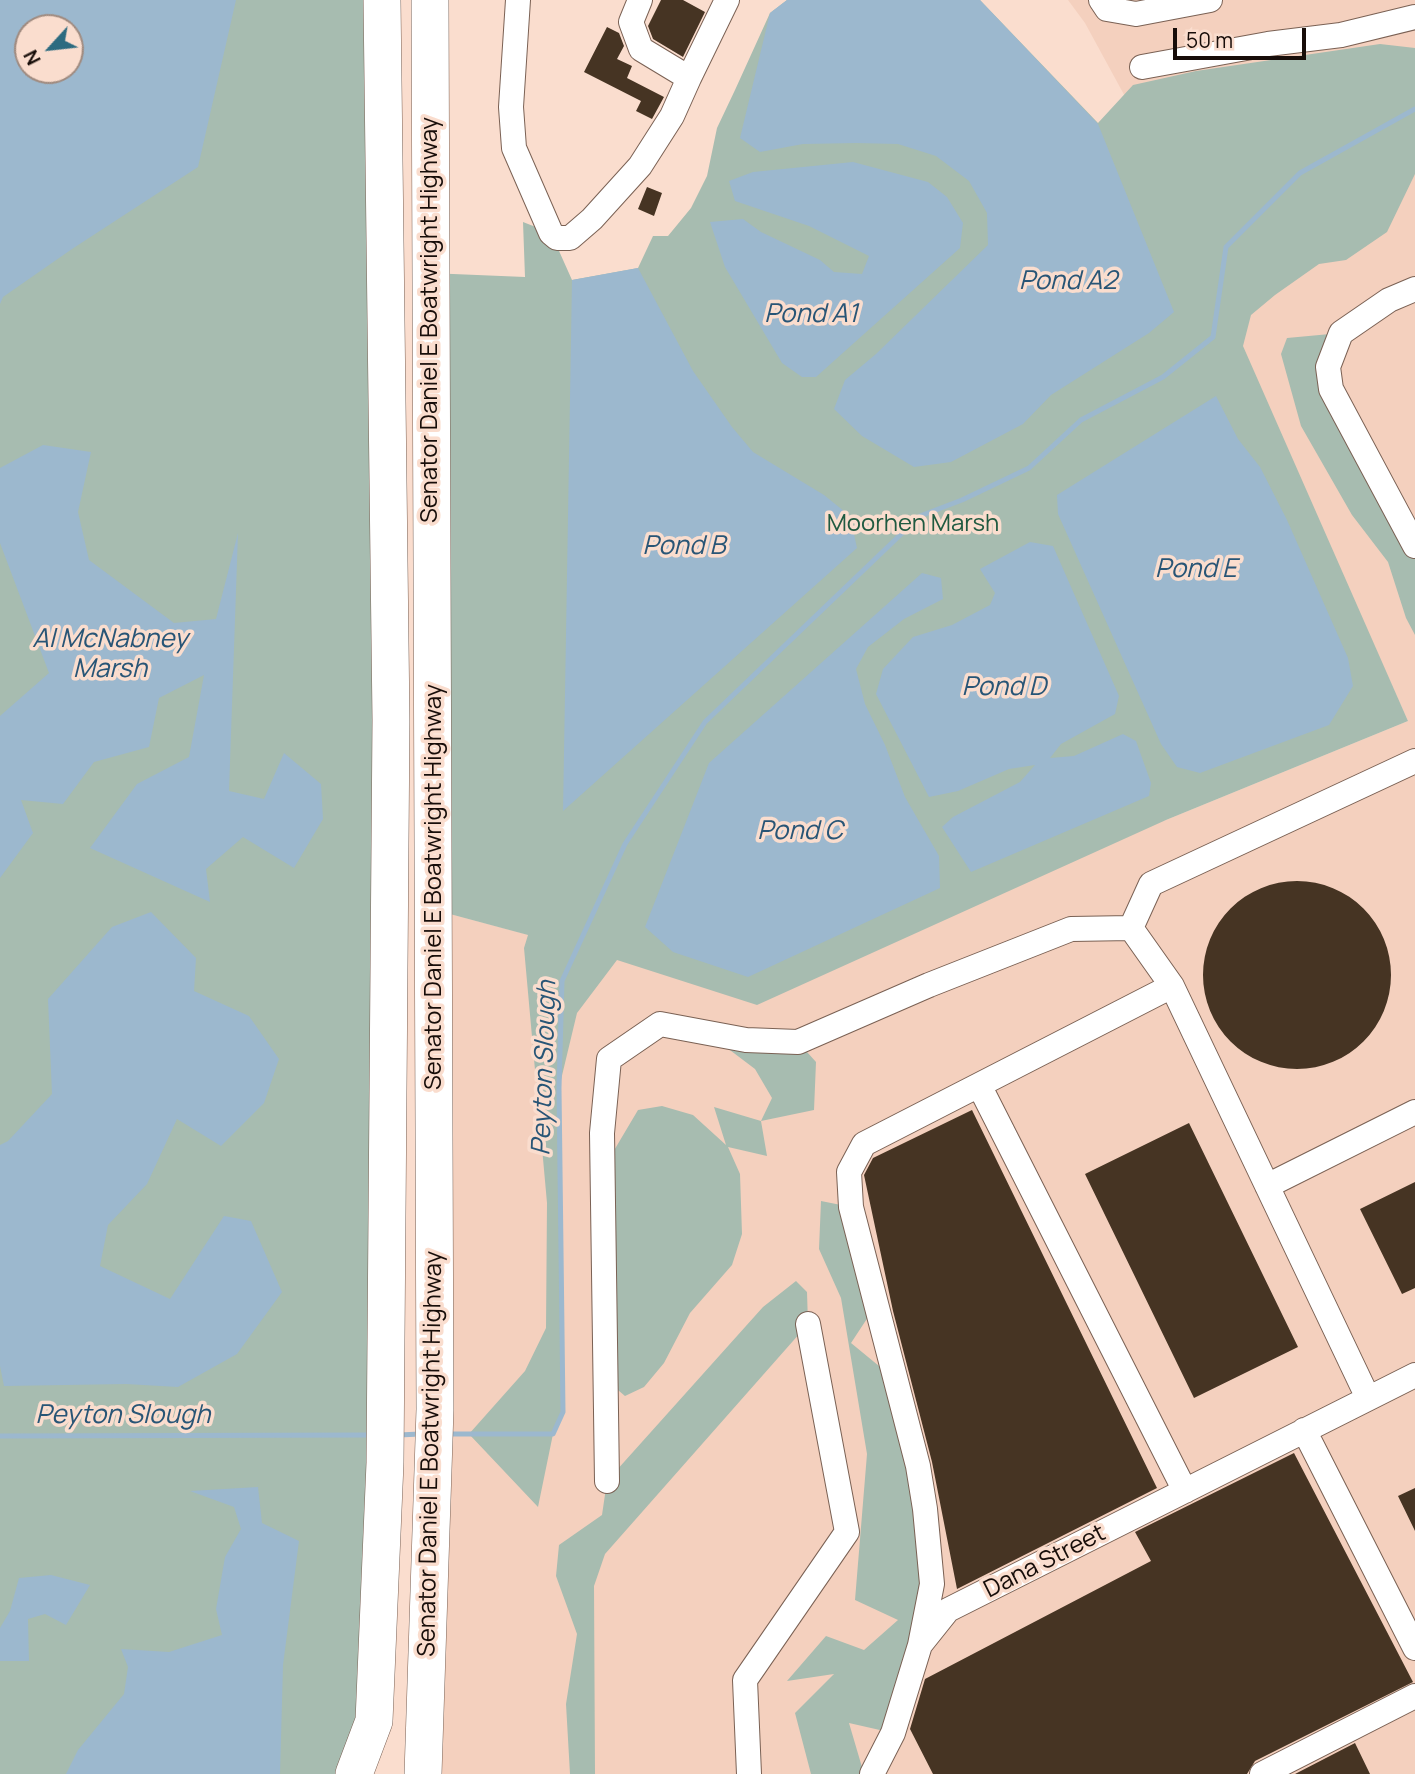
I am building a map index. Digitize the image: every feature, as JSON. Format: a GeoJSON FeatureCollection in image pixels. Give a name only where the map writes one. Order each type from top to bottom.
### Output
{"type":"FeatureCollection","features":[{"type":"Feature","properties":{"kind":"highway","name":"Senator Daniel E Boatwright Highway"},"geometry":{"type":"LineString","coordinates":[[374,1721],[386,1406],[391,720],[382,0]]}},
{"type":"Feature","properties":{"kind":"highway","name":"Senator Daniel E Boatwright Highway"},"geometry":{"type":"LineString","coordinates":[[423,1774],[435,1409],[430,0]]}},
{"type":"Feature","properties":{"kind":"highway"},"geometry":{"type":"LineString","coordinates":[[354,1774],[374,1721]]}},
{"type":"Feature","properties":{"kind":"highway"},"geometry":{"type":"LineString","coordinates":[[372,1774],[374,1721]]}},
{"type":"Feature","properties":{"kind":"street"},"geometry":{"type":"LineString","coordinates":[[518,0],[511,107],[514,148],[551,233],[557,239],[570,238],[592,219],[640,166],[672,116],[727,0]]}},
{"type":"Feature","properties":{"kind":"street"},"geometry":{"type":"LineString","coordinates":[[640,0],[631,22],[641,49],[689,78]]}},
{"type":"Feature","properties":{"kind":"street"},"geometry":{"type":"LineString","coordinates":[[1101,0],[1107,9],[1136,14],[1210,0]]}},
{"type":"Feature","properties":{"kind":"street"},"geometry":{"type":"LineString","coordinates":[[1142,67],[1268,44],[1341,36],[1415,17]]}},
{"type":"Feature","properties":{"kind":"street"},"geometry":{"type":"LineString","coordinates":[[1415,289],[1389,300],[1341,332],[1328,367],[1331,389],[1415,546]]}},
{"type":"Feature","properties":{"kind":"street"},"geometry":{"type":"LineString","coordinates":[[1130,928],[1151,884],[1415,761]]}},
{"type":"Feature","properties":{"kind":"street"},"geometry":{"type":"LineString","coordinates":[[1130,928],[1172,986],[1368,1398]]}},
{"type":"Feature","properties":{"kind":"street"},"geometry":{"type":"LineString","coordinates":[[607,1481],[602,1133],[609,1059],[660,1024],[746,1040],[798,1042],[929,985],[1071,929],[1130,928]]}},
{"type":"Feature","properties":{"kind":"street"},"geometry":{"type":"LineString","coordinates":[[920,1645],[932,1584],[925,1509],[918,1466],[851,1207],[849,1172],[864,1144],[1172,986]]}},
{"type":"Feature","properties":{"kind":"street"},"geometry":{"type":"LineString","coordinates":[[979,1085],[1185,1491]]}},
{"type":"Feature","properties":{"kind":"street"},"geometry":{"type":"LineString","coordinates":[[1267,1186],[1415,1112]]}},
{"type":"Feature","properties":{"kind":"street"},"geometry":{"type":"LineString","coordinates":[[749,1774],[745,1680],[847,1532],[808,1324]]}},
{"type":"Feature","properties":{"kind":"street","name":"Dana Street"},"geometry":{"type":"LineString","coordinates":[[872,1774],[893,1733],[920,1645],[948,1610],[1415,1375]]}},
{"type":"Feature","properties":{"kind":"street"},"geometry":{"type":"LineString","coordinates":[[1304,1430],[1415,1648]]}},
{"type":"Feature","properties":{"kind":"street"},"geometry":{"type":"LineString","coordinates":[[1262,1774],[1415,1696]]}},
{"type":"Feature","properties":{"kind":"shaded area"},"geometry":{"type":"Polygon","coordinates":[[[1068,0],[1415,0],[1415,1774],[423,1774],[435,910],[586,950],[1166,820],[1408,721],[1134,113],[1085,23],[1068,0]]]}},
{"type":"Feature","properties":{"kind":"green space"},"geometry":{"type":"Polygon","coordinates":[[[0,0],[382,0],[391,1033],[354,1774],[0,1774],[0,0]]]}},
{"type":"Feature","properties":{"kind":"green space","name":"Moorhen Marsh"},"geometry":{"type":"Polygon","coordinates":[[[787,0],[980,0],[1098,123],[1133,85],[1196,71],[1380,44],[1415,48],[1415,174],[1387,232],[1346,260],[1319,264],[1275,295],[1251,315],[1243,346],[1408,721],[1166,820],[757,1005],[617,960],[577,1013],[559,1088],[563,1412],[553,1434],[538,1507],[469,1434],[525,1371],[546,1328],[547,1203],[524,948],[528,935],[435,910],[429,273],[525,277],[523,222],[551,233],[572,280],[638,268],[653,236],[668,236],[691,208],[707,176],[717,128],[770,13],[787,0]]]}},
{"type":"Feature","properties":{"kind":"green space"},"geometry":{"type":"Polygon","coordinates":[[[1341,333],[1328,367],[1415,546],[1415,635],[1406,618],[1388,562],[1352,515],[1301,426],[1281,354],[1287,338],[1341,333]]]}},
{"type":"Feature","properties":{"kind":"green space"},"geometry":{"type":"Polygon","coordinates":[[[706,1032],[798,1042],[816,1062],[814,1110],[761,1121],[772,1098],[755,1069],[706,1032]]]}},
{"type":"Feature","properties":{"kind":"green space"},"geometry":{"type":"Polygon","coordinates":[[[662,1106],[693,1115],[726,1145],[714,1107],[761,1121],[767,1156],[728,1147],[740,1174],[742,1234],[732,1265],[690,1313],[664,1363],[644,1387],[625,1396],[605,1379],[603,1169],[638,1110],[662,1106]]]}},
{"type":"Feature","properties":{"kind":"green space"},"geometry":{"type":"Polygon","coordinates":[[[821,1201],[851,1207],[876,1305],[851,1343],[896,1380],[932,1584],[893,1733],[849,1723],[864,1774],[811,1774],[795,1713],[834,1674],[787,1681],[826,1636],[864,1650],[898,1620],[855,1600],[867,1454],[841,1298],[819,1249],[821,1201]]]}},
{"type":"Feature","properties":{"kind":"green space"},"geometry":{"type":"Polygon","coordinates":[[[796,1281],[807,1292],[808,1324],[605,1554],[594,1586],[595,1774],[570,1774],[566,1704],[577,1634],[556,1576],[559,1545],[602,1515],[607,1481],[763,1307],[796,1281]]]}},
{"type":"Feature","properties":{"kind":"water"},"geometry":{"type":"Polygon","coordinates":[[[0,0],[236,0],[198,167],[3,297],[0,304],[0,0]]]}},
{"type":"Feature","properties":{"kind":"water","name":"Pond A2"},"geometry":{"type":"Polygon","coordinates":[[[787,0],[980,0],[1098,124],[1174,312],[1149,333],[1051,395],[1023,424],[951,462],[914,467],[862,436],[834,409],[845,380],[876,354],[988,245],[987,213],[969,181],[936,156],[898,144],[803,144],[760,152],[740,138],[770,13],[787,0]]]}},
{"type":"Feature","properties":{"kind":"water","name":"Pond A1"},"geometry":{"type":"Polygon","coordinates":[[[853,162],[928,182],[947,197],[963,223],[960,248],[816,377],[802,377],[782,363],[725,267],[710,222],[743,219],[761,232],[820,260],[834,272],[862,274],[869,256],[809,226],[735,201],[729,181],[753,172],[853,162]]]}},
{"type":"Feature","properties":{"kind":"water","name":"Pond B"},"geometry":{"type":"Polygon","coordinates":[[[638,268],[693,371],[732,427],[753,452],[824,495],[850,516],[857,548],[563,811],[572,280],[638,268]]]}},
{"type":"Feature","properties":{"kind":"water","name":"Pond E"},"geometry":{"type":"Polygon","coordinates":[[[1216,396],[1238,439],[1260,467],[1287,520],[1348,658],[1353,686],[1329,725],[1200,773],[1177,767],[1161,744],[1058,514],[1057,495],[1216,396]]]}},
{"type":"Feature","properties":{"kind":"water","name":"Al McNabney Marsh"},"geometry":{"type":"Polygon","coordinates":[[[43,445],[91,452],[78,512],[89,560],[174,623],[216,619],[238,533],[229,791],[264,799],[284,753],[321,784],[323,819],[294,868],[243,837],[206,869],[210,902],[90,848],[137,784],[189,757],[204,675],[159,698],[149,747],[94,762],[63,804],[21,800],[33,833],[0,878],[0,716],[49,673],[0,543],[0,468],[43,445]]]}},
{"type":"Feature","properties":{"kind":"water","name":"Pond D"},"geometry":{"type":"Polygon","coordinates":[[[1030,542],[1053,546],[1119,696],[1115,714],[1061,744],[1050,758],[1074,756],[1123,734],[1136,741],[1151,783],[1149,796],[971,872],[942,827],[953,817],[1020,782],[1035,765],[1009,769],[958,791],[929,797],[876,694],[883,669],[913,637],[952,625],[990,605],[995,593],[980,569],[1030,542]]]}},
{"type":"Feature","properties":{"kind":"water","name":"Pond C"},"geometry":{"type":"Polygon","coordinates":[[[922,573],[941,578],[943,599],[904,619],[868,647],[856,669],[865,704],[885,745],[905,797],[939,856],[940,888],[748,977],[673,952],[645,927],[709,763],[922,573]]]}},
{"type":"Feature","properties":{"kind":"water"},"geometry":{"type":"Polygon","coordinates":[[[151,912],[196,958],[194,991],[249,1016],[279,1059],[264,1103],[221,1146],[177,1119],[147,1184],[108,1225],[100,1266],[170,1299],[224,1216],[251,1221],[282,1292],[237,1354],[178,1387],[126,1384],[4,1386],[0,1366],[0,1145],[8,1141],[52,1094],[48,999],[112,927],[151,912]]]}},
{"type":"Feature","properties":{"kind":"water"},"geometry":{"type":"Polygon","coordinates":[[[258,1487],[262,1523],[299,1541],[283,1665],[280,1774],[66,1774],[78,1750],[124,1694],[128,1667],[121,1649],[169,1652],[222,1635],[216,1609],[225,1557],[241,1529],[234,1507],[190,1491],[258,1487]]]}},
{"type":"Feature","properties":{"kind":"water"},"geometry":{"type":"Polygon","coordinates":[[[51,1575],[90,1585],[66,1625],[45,1614],[28,1619],[29,1661],[0,1661],[0,1628],[10,1611],[19,1578],[51,1575]]]}},
{"type":"Feature","properties":{"kind":"building"},"geometry":{"type":"Polygon","coordinates":[[[661,0],[683,0],[705,12],[683,57],[653,39],[648,26],[661,0]]]}},
{"type":"Feature","properties":{"kind":"building"},"geometry":{"type":"Polygon","coordinates":[[[607,27],[619,33],[624,46],[617,59],[632,66],[627,78],[664,97],[652,119],[636,111],[641,101],[584,72],[607,27]]]}},
{"type":"Feature","properties":{"kind":"building"},"geometry":{"type":"Polygon","coordinates":[[[647,187],[662,193],[654,216],[638,209],[647,187]]]}},
{"type":"Feature","properties":{"kind":"building"},"geometry":{"type":"Polygon","coordinates":[[[1297,881],[1333,888],[1364,908],[1384,939],[1391,975],[1384,1011],[1364,1042],[1333,1062],[1297,1069],[1261,1062],[1230,1042],[1210,1011],[1203,975],[1210,939],[1230,908],[1261,888],[1297,881]]]}},
{"type":"Feature","properties":{"kind":"building"},"geometry":{"type":"Polygon","coordinates":[[[972,1110],[1157,1488],[957,1589],[932,1462],[893,1311],[864,1175],[873,1158],[972,1110]]]}},
{"type":"Feature","properties":{"kind":"building"},"geometry":{"type":"Polygon","coordinates":[[[1189,1123],[1298,1347],[1194,1398],[1085,1174],[1189,1123]]]}},
{"type":"Feature","properties":{"kind":"building"},"geometry":{"type":"Polygon","coordinates":[[[1415,1182],[1415,1288],[1402,1294],[1360,1209],[1415,1182]]]}},
{"type":"Feature","properties":{"kind":"building"},"geometry":{"type":"Polygon","coordinates":[[[1294,1453],[1413,1682],[1255,1761],[1247,1774],[933,1774],[910,1729],[925,1679],[1151,1561],[1135,1532],[1294,1453]]]}},
{"type":"Feature","properties":{"kind":"building"},"geometry":{"type":"Polygon","coordinates":[[[1415,1488],[1415,1531],[1398,1496],[1415,1488]]]}},
{"type":"Feature","properties":{"kind":"building"},"geometry":{"type":"Polygon","coordinates":[[[1355,1743],[1370,1774],[1295,1774],[1355,1743]]]}},
{"type":"Feature","properties":{"kind":"waterway","name":"Peyton Slough"},"geometry":{"type":"LineString","coordinates":[[448,1434],[553,1434],[563,1412],[559,1088],[562,981],[625,844],[705,722],[920,516],[962,500],[1029,468],[1081,420],[1163,377],[1213,337],[1226,247],[1300,173],[1415,109]]}},
{"type":"Feature","properties":{"kind":"waterway","name":"Peyton Slough"},"geometry":{"type":"LineString","coordinates":[[399,1435],[420,1434]]}},
{"type":"Feature","properties":{"kind":"waterway","name":"Peyton Slough"},"geometry":{"type":"LineString","coordinates":[[0,1436],[371,1435]]}}]}
